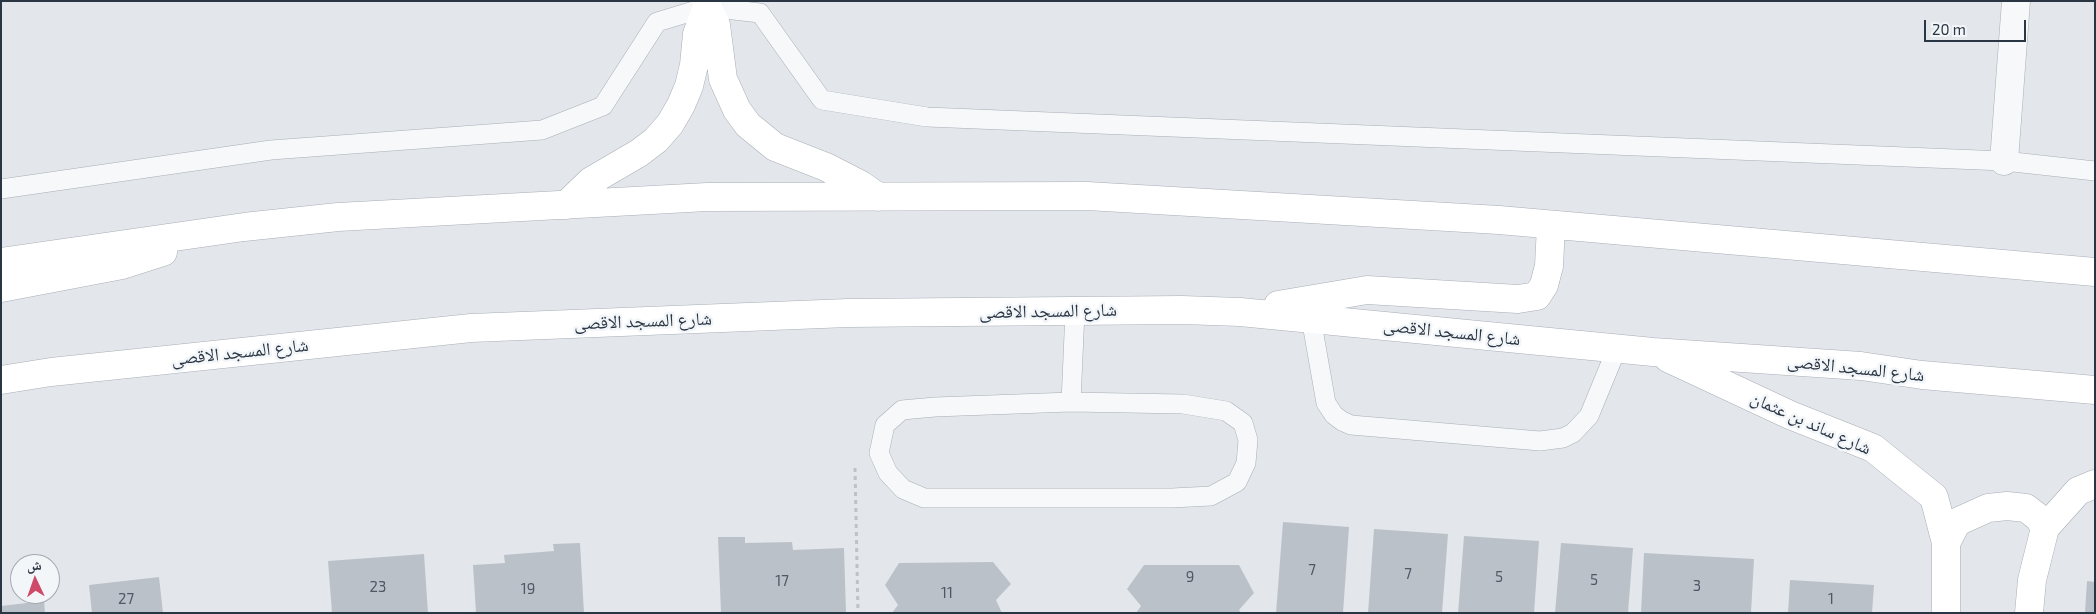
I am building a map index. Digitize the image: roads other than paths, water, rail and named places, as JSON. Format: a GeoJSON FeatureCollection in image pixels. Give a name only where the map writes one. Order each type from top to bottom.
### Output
{"type":"FeatureCollection","features":[{"type":"Feature","properties":{"kind":"main road"},"geometry":{"type":"LineString","coordinates":[[707,4],[716,25],[723,79],[737,110],[748,125],[775,147],[844,176],[878,197]]}},
{"type":"Feature","properties":{"kind":"main road"},"geometry":{"type":"LineString","coordinates":[[566,205],[591,181],[639,153],[656,140],[670,124],[681,106],[689,86],[694,65],[697,34],[707,4]]}},
{"type":"Feature","properties":{"kind":"main road"},"geometry":{"type":"LineString","coordinates":[[1,262],[244,227],[338,217],[707,198],[1087,196],[1499,220],[2095,272]]}},
{"type":"Feature","properties":{"kind":"main road"},"geometry":{"type":"LineString","coordinates":[[1240,312],[1367,290],[1518,299],[1537,296],[1544,285],[1549,266],[1551,226]]}},
{"type":"Feature","properties":{"kind":"main road"},"geometry":{"type":"LineString","coordinates":[[1,288],[122,265],[244,227]]}},
{"type":"Feature","properties":{"kind":"main road","name":"شارع المسجد الاقصى"},"geometry":{"type":"LineString","coordinates":[[1,380],[51,372],[471,328],[848,314],[1182,310],[1240,312],[1311,318],[1653,352],[1860,366],[1922,375],[2095,390]]}},
{"type":"Feature","properties":{"kind":"main road","name":"شارع ساند بن عثمان"},"geometry":{"type":"LineString","coordinates":[[1653,352],[1790,415],[1873,448],[1934,497],[1946,543],[1946,613]]}},
{"type":"Feature","properties":{"kind":"main road"},"geometry":{"type":"LineString","coordinates":[[1,370],[51,372]]}},
{"type":"Feature","properties":{"kind":"main road"},"geometry":{"type":"LineString","coordinates":[[2029,613],[2032,580],[2045,528],[2078,491],[2095,484]]}},
{"type":"Feature","properties":{"kind":"main road"},"geometry":{"type":"LineString","coordinates":[[1946,543],[1956,522],[1988,508],[2007,506],[2026,508],[2039,518],[2045,528]]}},
{"type":"Feature","properties":{"kind":"street"},"geometry":{"type":"LineString","coordinates":[[2004,161],[2016,1]]}},
{"type":"Feature","properties":{"kind":"lane"},"geometry":{"type":"LineString","coordinates":[[1,189],[271,150],[542,130],[603,106],[657,22],[707,4],[760,13],[822,100],[927,118],[2004,161],[2095,171]]}},
{"type":"Feature","properties":{"kind":"lane"},"geometry":{"type":"LineString","coordinates":[[1071,402],[1075,311]]}},
{"type":"Feature","properties":{"kind":"lane"},"geometry":{"type":"LineString","coordinates":[[1311,318],[1326,403],[1334,415],[1342,421],[1351,424],[1540,441],[1563,438],[1573,433],[1590,416],[1617,348]]}},
{"type":"Feature","properties":{"kind":"lane"},"geometry":{"type":"LineString","coordinates":[[1071,402],[1183,404],[1226,411],[1243,423],[1248,440],[1246,463],[1237,482],[1211,496],[1172,498],[924,498],[903,489],[888,473],[879,453],[885,425],[902,410],[1071,402]]}}]}
